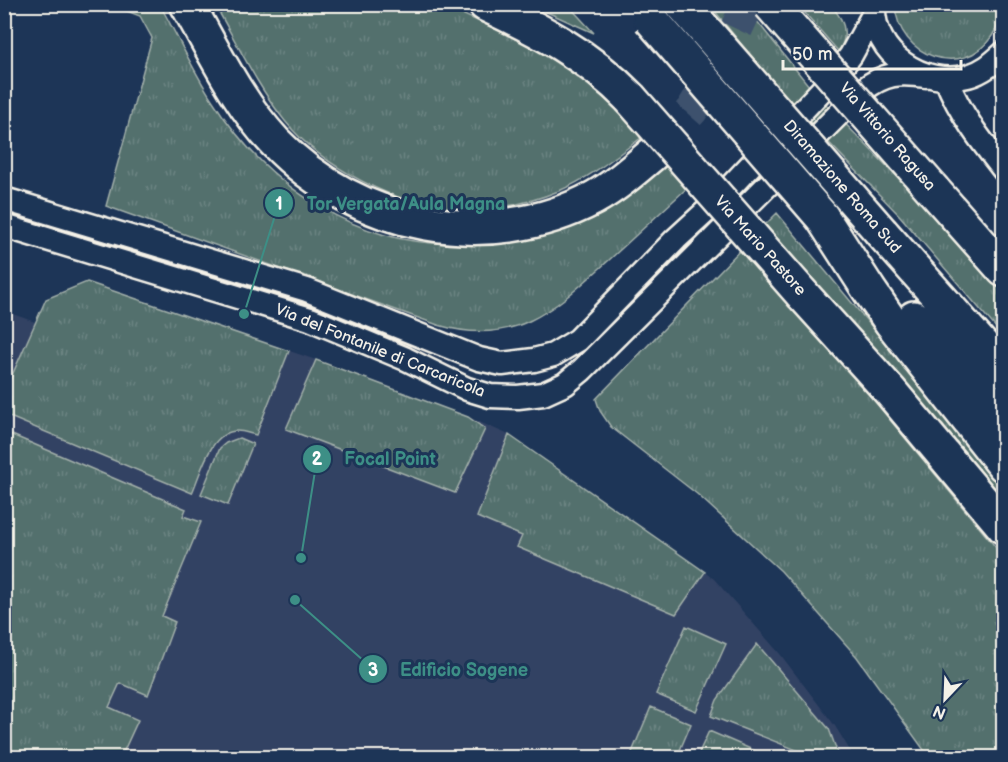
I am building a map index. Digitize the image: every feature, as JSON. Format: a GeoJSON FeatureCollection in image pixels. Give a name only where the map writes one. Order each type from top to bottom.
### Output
{"type":"FeatureCollection","features":[{"type":"Feature","properties":{"kind":"highway"},"geometry":{"type":"LineString","coordinates":[[187,4],[241,98],[276,143],[303,168],[330,187],[389,215],[448,226],[500,225],[537,218],[557,213],[594,198],[626,177],[656,151]]}},
{"type":"Feature","properties":{"kind":"highway","name":"Via Mario Pastore"},"geometry":{"type":"LineString","coordinates":[[484,4],[553,38],[604,73],[630,98],[890,391],[1004,527]]}},
{"type":"Feature","properties":{"kind":"highway","name":"Diramazione Roma Sud"},"geometry":{"type":"LineString","coordinates":[[682,4],[1004,370]]}},
{"type":"Feature","properties":{"kind":"highway","name":"Via Vittorio Ragusa"},"geometry":{"type":"LineString","coordinates":[[770,4],[1004,270]]}},
{"type":"Feature","properties":{"kind":"highway","name":"Diramazione Roma Sud"},"geometry":{"type":"LineString","coordinates":[[645,11],[822,217]]}},
{"type":"Feature","properties":{"kind":"highway"},"geometry":{"type":"LineString","coordinates":[[822,217],[1004,417]]}},
{"type":"Feature","properties":{"kind":"highway"},"geometry":{"type":"LineString","coordinates":[[822,217],[891,322],[1004,465]]}},
{"type":"Feature","properties":{"kind":"street"},"geometry":{"type":"LineString","coordinates":[[874,9],[879,33],[890,52],[907,67],[936,77],[954,98],[969,124],[1004,170]]}},
{"type":"Feature","properties":{"kind":"street","name":"Via del Fontanile di Carcaricola"},"geometry":{"type":"LineString","coordinates":[[4,199],[297,286],[479,359],[502,364],[534,360],[553,355],[578,340],[676,239],[711,207],[836,75],[851,54],[874,9]]}},
{"type":"Feature","properties":{"kind":"street","name":"Via del Fontanile di Carcaricola"},"geometry":{"type":"LineString","coordinates":[[4,226],[310,319],[406,359],[477,393],[499,398],[531,396],[565,384],[582,370],[863,90],[885,76],[900,73],[936,77],[969,76],[989,66],[1004,53]]}},
{"type":"Feature","properties":{"kind":"shaded area"},"geometry":{"type":"Polygon","coordinates":[[[87,282],[316,360],[468,417],[509,435],[714,579],[780,654],[835,726],[854,757],[5,757],[4,311],[35,322],[46,299],[87,282]]]}},
{"type":"Feature","properties":{"kind":"green space"},"geometry":{"type":"Polygon","coordinates":[[[109,4],[160,5],[213,101],[235,132],[261,160],[289,186],[320,207],[354,224],[389,236],[426,242],[464,243],[660,156],[686,189],[570,294],[532,320],[512,328],[490,331],[465,331],[438,325],[106,206],[152,38],[140,16],[109,4]]]}},
{"type":"Feature","properties":{"kind":"green space"},"geometry":{"type":"Polygon","coordinates":[[[895,4],[1002,5],[999,21],[992,36],[980,49],[965,57],[949,59],[934,56],[919,49],[907,38],[899,23],[895,4]]]}},
{"type":"Feature","properties":{"kind":"green space"},"geometry":{"type":"Polygon","coordinates":[[[215,5],[442,5],[522,41],[561,64],[595,88],[627,118],[641,138],[582,179],[561,190],[522,203],[469,210],[433,206],[409,200],[362,181],[319,154],[301,138],[285,121],[265,93],[215,5]]]}},
{"type":"Feature","properties":{"kind":"green space"},"geometry":{"type":"Polygon","coordinates":[[[531,5],[568,5],[594,33],[531,5]]]}},
{"type":"Feature","properties":{"kind":"green space"},"geometry":{"type":"Polygon","coordinates":[[[710,5],[744,5],[813,91],[933,213],[1003,293],[1003,336],[900,216],[775,87],[710,5]]]}},
{"type":"Feature","properties":{"kind":"green space"},"geometry":{"type":"Polygon","coordinates":[[[798,5],[830,5],[835,10],[842,21],[845,33],[839,52],[798,5]]]}},
{"type":"Feature","properties":{"kind":"green space"},"geometry":{"type":"Polygon","coordinates":[[[777,213],[1003,484],[1003,505],[886,363],[763,227],[777,213]]]}},
{"type":"Feature","properties":{"kind":"green space"},"geometry":{"type":"Polygon","coordinates":[[[745,245],[1003,556],[1003,757],[929,757],[857,657],[781,571],[697,494],[611,427],[600,411],[596,399],[745,245]]]}},
{"type":"Feature","properties":{"kind":"green space"},"geometry":{"type":"Polygon","coordinates":[[[87,282],[289,351],[256,435],[237,431],[220,438],[208,454],[192,493],[5,415],[5,391],[46,299],[87,282]]]}},
{"type":"Feature","properties":{"kind":"green space"},"geometry":{"type":"Polygon","coordinates":[[[316,360],[468,417],[485,429],[455,493],[286,429],[316,360]]]}},
{"type":"Feature","properties":{"kind":"green space"},"geometry":{"type":"Polygon","coordinates":[[[5,432],[186,509],[183,516],[201,522],[162,616],[175,622],[148,695],[120,683],[109,707],[138,720],[121,757],[5,757],[5,432]]]}},
{"type":"Feature","properties":{"kind":"green space"},"geometry":{"type":"Polygon","coordinates":[[[509,435],[705,572],[676,614],[517,547],[522,536],[477,517],[509,435]]]}},
{"type":"Feature","properties":{"kind":"green space"},"geometry":{"type":"Polygon","coordinates":[[[239,438],[253,444],[228,505],[201,494],[220,448],[239,438]]]}},
{"type":"Feature","properties":{"kind":"green space"},"geometry":{"type":"Polygon","coordinates":[[[686,626],[726,644],[696,711],[656,694],[686,626]]]}},
{"type":"Feature","properties":{"kind":"green space"},"geometry":{"type":"Polygon","coordinates":[[[757,644],[829,729],[839,757],[814,757],[711,716],[717,700],[757,644]]]}},
{"type":"Feature","properties":{"kind":"green space"},"geometry":{"type":"Polygon","coordinates":[[[651,707],[691,724],[677,757],[630,757],[651,707]]]}},
{"type":"Feature","properties":{"kind":"green space"},"geometry":{"type":"Polygon","coordinates":[[[709,731],[767,756],[697,757],[709,731]]]}},
{"type":"Feature","properties":{"kind":"tunnel"},"geometry":{"type":"LineString","coordinates":[[656,151],[692,110],[720,64],[748,4]]}},
{"type":"Feature","properties":{"kind":"place","name":"Tor Vergata/Aula Magna"},"geometry":{"type":"Point","coordinates":[244,314]}},
{"type":"Feature","properties":{"kind":"place","name":"Focal Point"},"geometry":{"type":"Point","coordinates":[301,558]}},
{"type":"Feature","properties":{"kind":"place","name":"Edificio Sogene"},"geometry":{"type":"Point","coordinates":[295,600]}}]}
